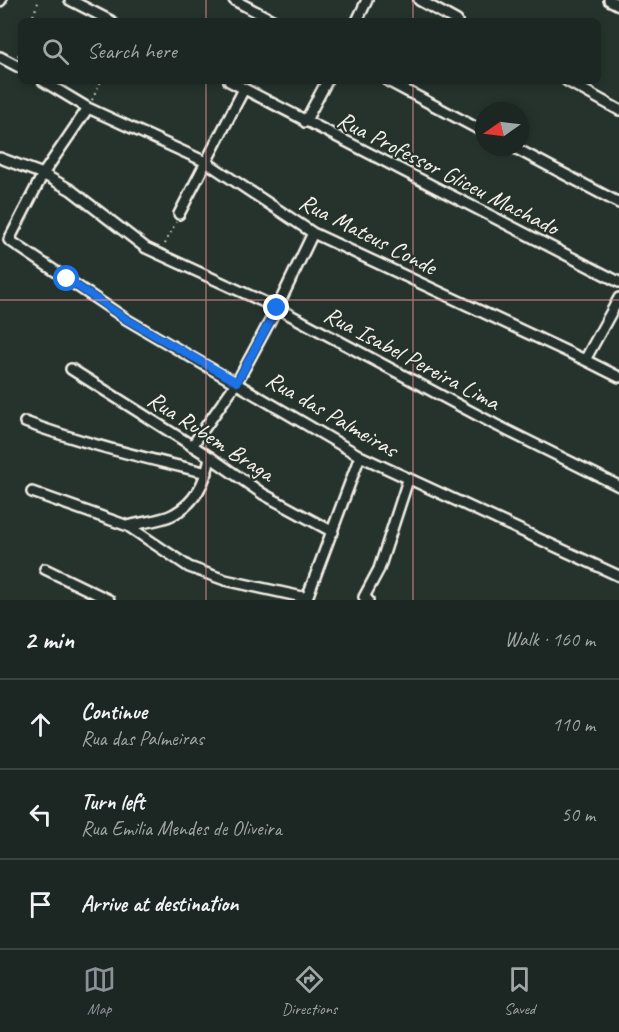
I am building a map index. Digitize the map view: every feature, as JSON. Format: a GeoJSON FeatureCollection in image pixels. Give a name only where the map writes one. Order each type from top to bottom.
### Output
{"type":"FeatureCollection","features":[{"type":"Feature","properties":{"kind":"street"},"geometry":{"type":"LineString","coordinates":[[70,0],[105,18]]}},
{"type":"Feature","properties":{"kind":"street"},"geometry":{"type":"LineString","coordinates":[[234,0],[268,18]]}},
{"type":"Feature","properties":{"kind":"street"},"geometry":{"type":"LineString","coordinates":[[358,18],[367,0]]}},
{"type":"Feature","properties":{"kind":"street"},"geometry":{"type":"LineString","coordinates":[[419,0],[452,18]]}},
{"type":"Feature","properties":{"kind":"street"},"geometry":{"type":"LineString","coordinates":[[609,0],[619,6]]}},
{"type":"Feature","properties":{"kind":"street"},"geometry":{"type":"LineString","coordinates":[[0,57],[18,66]]}},
{"type":"Feature","properties":{"kind":"street","name":"Rua Mateus Conde"},"geometry":{"type":"LineString","coordinates":[[48,84],[88,108],[206,162],[312,233],[619,378]]}},
{"type":"Feature","properties":{"kind":"street","name":"Rua Professor Gliceu Machado"},"geometry":{"type":"LineString","coordinates":[[235,84],[619,282]]}},
{"type":"Feature","properties":{"kind":"street"},"geometry":{"type":"LineString","coordinates":[[305,122],[325,84]]}},
{"type":"Feature","properties":{"kind":"street"},"geometry":{"type":"LineString","coordinates":[[394,84],[475,127]]}},
{"type":"Feature","properties":{"kind":"street"},"geometry":{"type":"LineString","coordinates":[[572,84],[619,110]]}},
{"type":"Feature","properties":{"kind":"street"},"geometry":{"type":"LineString","coordinates":[[179,214],[244,89]]}},
{"type":"Feature","properties":{"kind":"street"},"geometry":{"type":"LineString","coordinates":[[43,174],[88,108]]}},
{"type":"Feature","properties":{"kind":"street"},"geometry":{"type":"LineString","coordinates":[[529,155],[619,203]]}},
{"type":"Feature","properties":{"kind":"street","name":"Rua Isabel Pereira Lima"},"geometry":{"type":"LineString","coordinates":[[0,158],[43,174],[71,190],[146,248],[277,308],[494,424],[619,486]]}},
{"type":"Feature","properties":{"kind":"street","name":"Rua das Palmeiras"},"geometry":{"type":"LineString","coordinates":[[43,174],[9,240],[126,319],[360,456],[619,576]]}},
{"type":"Feature","properties":{"kind":"street"},"geometry":{"type":"LineString","coordinates":[[192,446],[237,382],[277,308],[312,233]]}},
{"type":"Feature","properties":{"kind":"street"},"geometry":{"type":"LineString","coordinates":[[585,360],[619,298]]}},
{"type":"Feature","properties":{"kind":"street","name":"Rua Rubem Braga"},"geometry":{"type":"LineString","coordinates":[[71,369],[210,457],[263,494],[333,532]]}},
{"type":"Feature","properties":{"kind":"street"},"geometry":{"type":"LineString","coordinates":[[25,422],[130,454],[207,473]]}},
{"type":"Feature","properties":{"kind":"street"},"geometry":{"type":"LineString","coordinates":[[32,492],[128,526],[189,567],[225,580],[307,598],[360,456]]}},
{"type":"Feature","properties":{"kind":"street"},"geometry":{"type":"LineString","coordinates":[[128,526],[173,515],[197,495],[207,473],[210,457]]}},
{"type":"Feature","properties":{"kind":"street"},"geometry":{"type":"LineString","coordinates":[[368,600],[364,597],[379,569],[408,480]]}},
{"type":"Feature","properties":{"kind":"street"},"geometry":{"type":"LineString","coordinates":[[45,569],[109,600]]}},
{"type":"Feature","properties":{"kind":"path"},"geometry":{"type":"LineString","coordinates":[[32,18],[39,0]]}},
{"type":"Feature","properties":{"kind":"path"},"geometry":{"type":"LineString","coordinates":[[88,108],[100,84]]}},
{"type":"Feature","properties":{"kind":"route"},"geometry":{"type":"LineString","coordinates":[[67,279],[126,319],[237,382],[277,308]]}}]}
